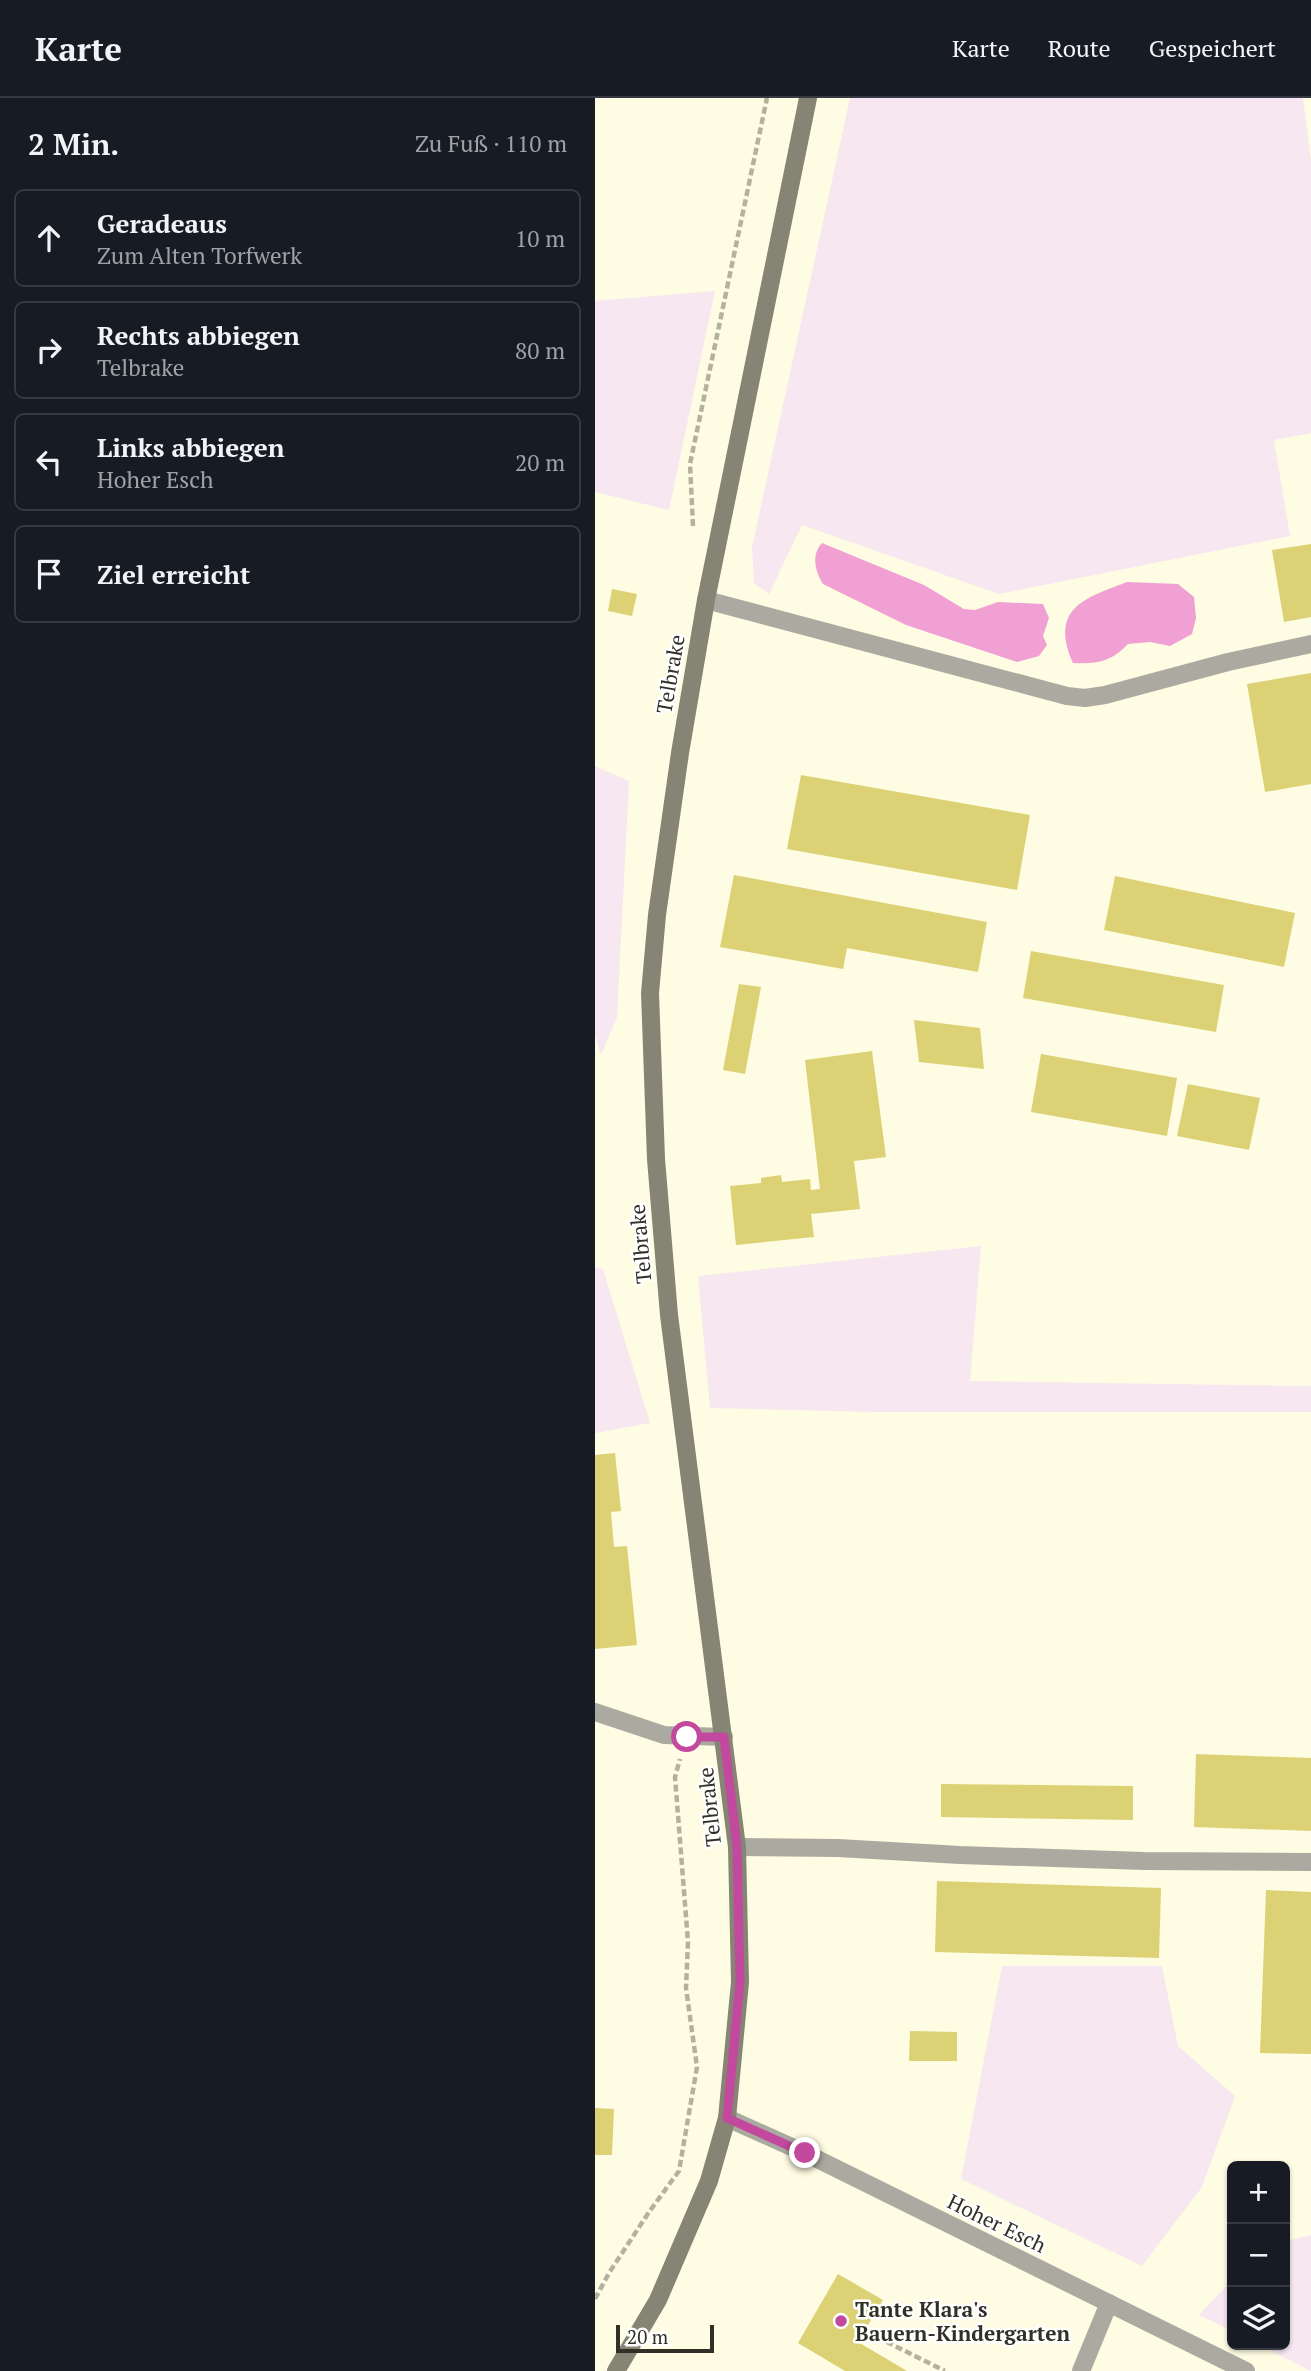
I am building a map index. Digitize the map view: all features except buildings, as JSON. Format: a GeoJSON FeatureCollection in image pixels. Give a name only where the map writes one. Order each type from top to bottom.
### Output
{"type":"FeatureCollection","features":[{"type":"Feature","properties":{"kind":"street","name":"Telbrake"},"geometry":{"type":"LineString","coordinates":[[616,2371],[663,2288],[709,2181],[727,2118],[740,1982],[737,1847],[669,1315],[656,1159],[650,993],[657,915],[678,766],[706,600],[809,98]]}},
{"type":"Feature","properties":{"kind":"street"},"geometry":{"type":"LineString","coordinates":[[706,600],[1067,696],[1085,698],[1311,644]]}},
{"type":"Feature","properties":{"kind":"street"},"geometry":{"type":"LineString","coordinates":[[595,1712],[664,1735],[724,1737]]}},
{"type":"Feature","properties":{"kind":"street"},"geometry":{"type":"LineString","coordinates":[[737,1847],[838,1848],[1144,1861],[1311,1862]]}},
{"type":"Feature","properties":{"kind":"street","name":"Hoher Esch"},"geometry":{"type":"LineString","coordinates":[[727,2118],[805,2153],[1246,2371]]}},
{"type":"Feature","properties":{"kind":"street"},"geometry":{"type":"LineString","coordinates":[[1081,2371],[1109,2303]]}},
{"type":"Feature","properties":{"kind":"path"},"geometry":{"type":"LineString","coordinates":[[595,2299],[649,2212],[679,2171]]}},
{"type":"Feature","properties":{"kind":"path"},"geometry":{"type":"LineString","coordinates":[[877,2337],[945,2371]]}},
{"type":"Feature","properties":{"kind":"shaded area"},"geometry":{"type":"Polygon","coordinates":[[[850,98],[1303,98],[1311,161],[1311,433],[1274,440],[1290,536],[999,594],[802,525],[769,594],[754,583],[752,547],[850,98]]]}},
{"type":"Feature","properties":{"kind":"shaded area"},"geometry":{"type":"Polygon","coordinates":[[[715,291],[669,510],[595,492],[595,301],[715,291]]]}},
{"type":"Feature","properties":{"kind":"shaded area"},"geometry":{"type":"Polygon","coordinates":[[[822,543],[924,585],[964,609],[975,610],[998,602],[1043,604],[1049,618],[1043,636],[1047,645],[1039,656],[1017,662],[906,625],[823,584],[815,563],[816,553],[822,543]]]}},
{"type":"Feature","properties":{"kind":"shaded area"},"geometry":{"type":"Polygon","coordinates":[[[1127,582],[1178,584],[1194,597],[1196,618],[1192,634],[1170,646],[1150,642],[1128,644],[1116,655],[1103,661],[1073,663],[1065,629],[1068,617],[1085,600],[1127,582]]]}},
{"type":"Feature","properties":{"kind":"shaded area"},"geometry":{"type":"Polygon","coordinates":[[[595,766],[629,781],[617,1017],[601,1055],[595,1035],[595,766]]]}},
{"type":"Feature","properties":{"kind":"shaded area"},"geometry":{"type":"Polygon","coordinates":[[[981,1246],[970,1381],[1311,1386],[1311,1412],[873,1412],[710,1408],[698,1276],[981,1246]]]}},
{"type":"Feature","properties":{"kind":"shaded area"},"geometry":{"type":"Polygon","coordinates":[[[595,1267],[603,1269],[650,1423],[595,1433],[595,1267]]]}},
{"type":"Feature","properties":{"kind":"shaded area"},"geometry":{"type":"Polygon","coordinates":[[[1002,1966],[1162,1966],[1178,2046],[1235,2096],[1202,2187],[1142,2266],[961,2179],[1002,1966]]]}},
{"type":"Feature","properties":{"kind":"shaded area"},"geometry":{"type":"Polygon","coordinates":[[[1311,2235],[1311,2371],[1269,2350],[1290,2350],[1290,2240],[1311,2235]]]}},
{"type":"Feature","properties":{"kind":"shaded area"},"geometry":{"type":"Polygon","coordinates":[[[1227,2285],[1227,2329],[1199,2315],[1227,2285]]]}},
{"type":"Feature","properties":{"kind":"place","name":"Tante Klara's Bauern-Kindergarten"},"geometry":{"type":"Point","coordinates":[841,2321]}},
{"type":"Feature","properties":{"kind":"route"},"geometry":{"type":"LineString","coordinates":[[687,1737],[724,1737],[737,1847],[740,1982],[727,2118],[805,2153]]}}]}
